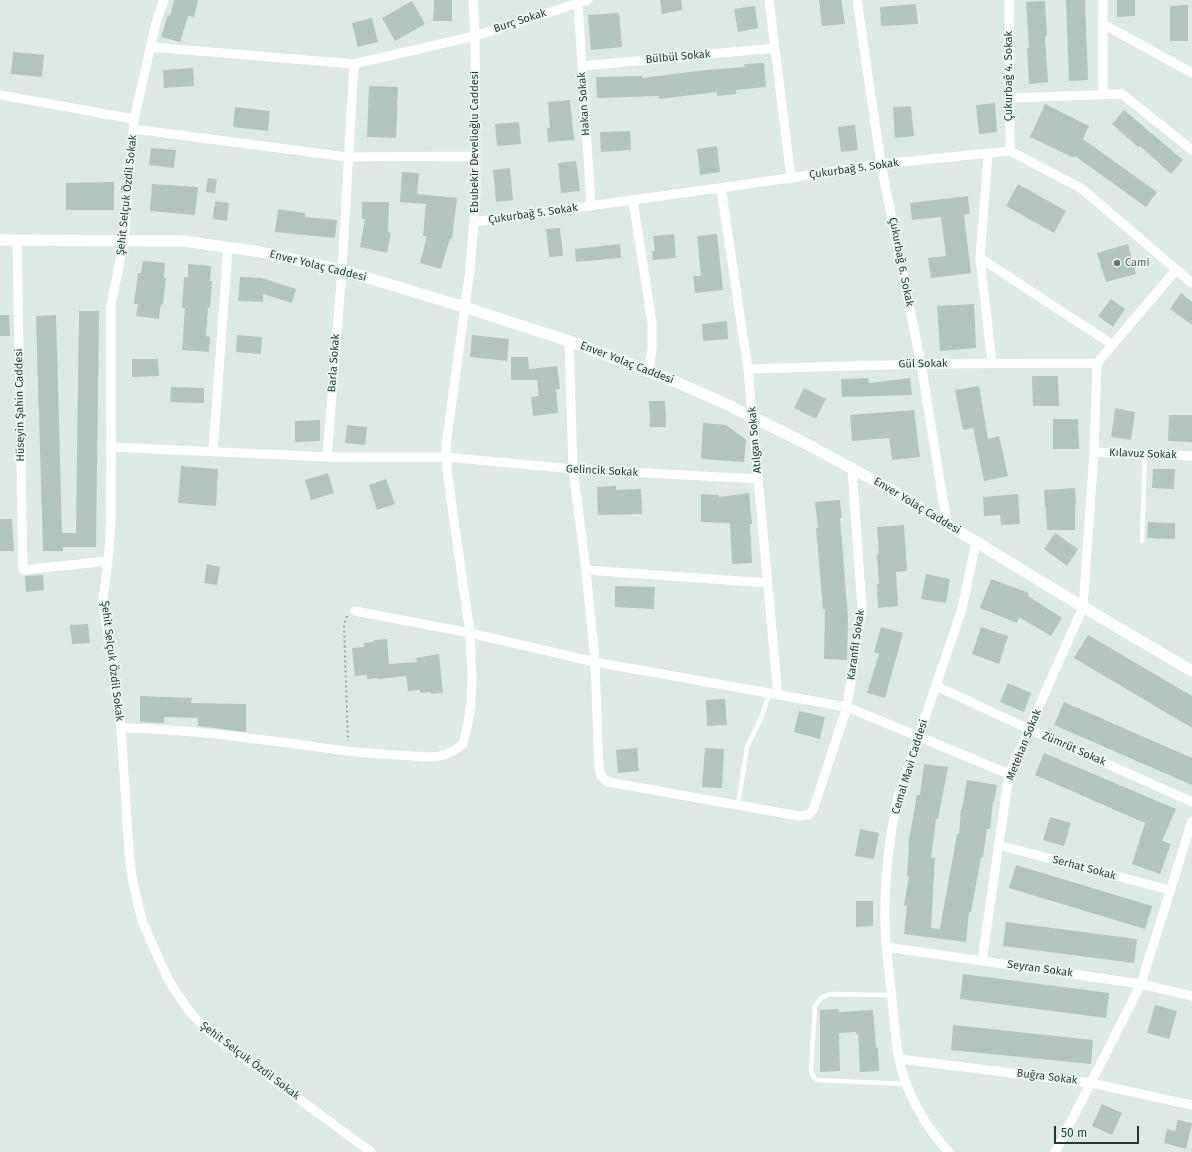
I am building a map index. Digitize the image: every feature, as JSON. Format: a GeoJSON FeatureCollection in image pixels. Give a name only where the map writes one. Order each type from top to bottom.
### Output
{"type":"FeatureCollection","features":[{"type":"Feature","properties":{"kind":"street","name":"Şehit Selçuk Özdil Sokak"},"geometry":{"type":"LineString","coordinates":[[164,0],[150,47],[134,124],[124,240],[111,306],[111,520],[103,600],[121,728],[129,851],[137,899],[142,921],[174,989],[190,1012],[211,1034],[371,1152]]}},
{"type":"Feature","properties":{"kind":"street","name":"Ebubekir Develioğlu Caddesi"},"geometry":{"type":"LineString","coordinates":[[121,728],[187,731],[295,743],[348,751],[436,757],[452,753],[463,744],[471,703],[472,680],[470,634],[446,457],[447,432],[464,307],[476,194],[475,36],[473,0]]}},
{"type":"Feature","properties":{"kind":"street","name":"Burç Sokak"},"geometry":{"type":"LineString","coordinates":[[150,47],[354,64],[475,36],[562,4],[578,3],[588,0]]}},
{"type":"Feature","properties":{"kind":"street"},"geometry":{"type":"LineString","coordinates":[[769,0],[791,178]]}},
{"type":"Feature","properties":{"kind":"street","name":"Çukurbağ 6. Sokak"},"geometry":{"type":"LineString","coordinates":[[857,0],[881,164],[921,364],[947,524]]}},
{"type":"Feature","properties":{"kind":"street","name":"Çukurbağ 4. Sokak"},"geometry":{"type":"LineString","coordinates":[[1009,0],[1010,151]]}},
{"type":"Feature","properties":{"kind":"street"},"geometry":{"type":"LineString","coordinates":[[1103,0],[1103,94]]}},
{"type":"Feature","properties":{"kind":"street","name":"Hakan Sokak"},"geometry":{"type":"LineString","coordinates":[[578,3],[591,206]]}},
{"type":"Feature","properties":{"kind":"street"},"geometry":{"type":"LineString","coordinates":[[1103,24],[1192,73]]}},
{"type":"Feature","properties":{"kind":"street","name":"Bülbül Sokak"},"geometry":{"type":"LineString","coordinates":[[582,66],[775,48]]}},
{"type":"Feature","properties":{"kind":"street","name":"Barla Sokak"},"geometry":{"type":"LineString","coordinates":[[327,457],[342,270],[347,157],[354,64]]}},
{"type":"Feature","properties":{"kind":"street"},"geometry":{"type":"LineString","coordinates":[[1009,98],[1122,94],[1192,150]]}},
{"type":"Feature","properties":{"kind":"street"},"geometry":{"type":"LineString","coordinates":[[0,95],[134,124],[347,157],[476,156]]}},
{"type":"Feature","properties":{"kind":"street"},"geometry":{"type":"LineString","coordinates":[[1010,151],[1081,188],[1192,283]]}},
{"type":"Feature","properties":{"kind":"street","name":"Çukurbağ 5. Sokak"},"geometry":{"type":"LineString","coordinates":[[474,222],[881,164],[1010,151]]}},
{"type":"Feature","properties":{"kind":"street"},"geometry":{"type":"LineString","coordinates":[[988,154],[980,258],[992,363]]}},
{"type":"Feature","properties":{"kind":"street","name":"Atılgan Sokak"},"geometry":{"type":"LineString","coordinates":[[721,188],[748,368],[768,583],[774,694]]}},
{"type":"Feature","properties":{"kind":"street"},"geometry":{"type":"LineString","coordinates":[[633,200],[652,323],[652,349],[649,371]]}},
{"type":"Feature","properties":{"kind":"street","name":"Enver Yolaç Caddesi"},"geometry":{"type":"LineString","coordinates":[[0,240],[183,241],[228,247],[294,259],[342,270],[569,341],[649,371],[726,404],[803,442],[852,468],[1192,671]]}},
{"type":"Feature","properties":{"kind":"street","name":"Hüseyin Şahin Caddesi"},"geometry":{"type":"LineString","coordinates":[[17,240],[23,570],[108,561]]}},
{"type":"Feature","properties":{"kind":"street"},"geometry":{"type":"LineString","coordinates":[[213,452],[228,247]]}},
{"type":"Feature","properties":{"kind":"street"},"geometry":{"type":"LineString","coordinates":[[980,258],[1113,345]]}},
{"type":"Feature","properties":{"kind":"street"},"geometry":{"type":"LineString","coordinates":[[1097,363],[1176,270]]}},
{"type":"Feature","properties":{"kind":"street"},"geometry":{"type":"LineString","coordinates":[[569,341],[573,469],[586,570],[595,662],[599,768],[601,776],[613,784],[738,805]]}},
{"type":"Feature","properties":{"kind":"street","name":"Gül Sokak"},"geometry":{"type":"LineString","coordinates":[[748,368],[921,364],[1097,363]]}},
{"type":"Feature","properties":{"kind":"street","name":"Metehan Sokak"},"geometry":{"type":"LineString","coordinates":[[982,961],[1009,774],[1083,607],[1094,452],[1097,363]]}},
{"type":"Feature","properties":{"kind":"street","name":"Gelincik Sokak"},"geometry":{"type":"LineString","coordinates":[[111,446],[327,457],[446,457],[573,469],[758,479]]}},
{"type":"Feature","properties":{"kind":"street","name":"Kılavuz Sokak"},"geometry":{"type":"LineString","coordinates":[[1094,452],[1192,456]]}},
{"type":"Feature","properties":{"kind":"street","name":"Karanfil Sokak"},"geometry":{"type":"LineString","coordinates":[[738,805],[798,816],[808,815],[815,807],[847,707],[862,609],[852,468]]}},
{"type":"Feature","properties":{"kind":"street","name":"Cemal Mavi Caddesi"},"geometry":{"type":"LineString","coordinates":[[949,1152],[928,1128],[914,1104],[906,1084],[895,1032],[886,947],[885,892],[890,837],[898,797],[962,609],[976,542]]}},
{"type":"Feature","properties":{"kind":"street"},"geometry":{"type":"LineString","coordinates":[[586,570],[768,583]]}},
{"type":"Feature","properties":{"kind":"street"},"geometry":{"type":"LineString","coordinates":[[355,611],[470,634],[595,662],[847,707],[1009,774]]}},
{"type":"Feature","properties":{"kind":"street","name":"Zümrüt Sokak"},"geometry":{"type":"LineString","coordinates":[[936,686],[1192,802]]}},
{"type":"Feature","properties":{"kind":"street"},"geometry":{"type":"LineString","coordinates":[[1055,1152],[1140,984],[1192,821]]}},
{"type":"Feature","properties":{"kind":"street","name":"Serhat Sokak"},"geometry":{"type":"LineString","coordinates":[[998,845],[1170,890]]}},
{"type":"Feature","properties":{"kind":"street","name":"Seyran Sokak"},"geometry":{"type":"LineString","coordinates":[[886,947],[1140,984],[1192,996]]}},
{"type":"Feature","properties":{"kind":"street","name":"Buğra Sokak"},"geometry":{"type":"LineString","coordinates":[[900,1059],[1091,1083],[1192,1105]]}},
{"type":"Feature","properties":{"kind":"lane"},"geometry":{"type":"LineString","coordinates":[[1142,541],[1145,454]]}},
{"type":"Feature","properties":{"kind":"lane"},"geometry":{"type":"LineString","coordinates":[[738,805],[747,747],[774,694]]}},
{"type":"Feature","properties":{"kind":"lane"},"geometry":{"type":"LineString","coordinates":[[892,995],[830,994],[821,998],[815,1006],[811,1071],[814,1078],[817,1080],[906,1084]]}},
{"type":"Feature","properties":{"kind":"path"},"geometry":{"type":"LineString","coordinates":[[348,751],[344,625],[346,617],[355,611]]}},
{"type":"Feature","properties":{"kind":"building"},"geometry":{"type":"Polygon","coordinates":[[[174,0],[198,0],[194,17],[188,16],[180,42],[161,37],[168,15],[170,16],[174,0]]]}},
{"type":"Feature","properties":{"kind":"building"},"geometry":{"type":"Polygon","coordinates":[[[434,0],[452,0],[452,21],[433,21],[434,0]]]}},
{"type":"Feature","properties":{"kind":"building"},"geometry":{"type":"Polygon","coordinates":[[[660,0],[681,0],[682,10],[662,14],[660,0]]]}},
{"type":"Feature","properties":{"kind":"building"},"geometry":{"type":"Polygon","coordinates":[[[819,0],[841,0],[845,24],[822,26],[819,0]]]}},
{"type":"Feature","properties":{"kind":"building"},"geometry":{"type":"Polygon","coordinates":[[[1066,0],[1085,0],[1088,80],[1069,81],[1066,0]]]}},
{"type":"Feature","properties":{"kind":"building"},"geometry":{"type":"Polygon","coordinates":[[[1117,0],[1135,0],[1135,16],[1117,17],[1117,0]]]}},
{"type":"Feature","properties":{"kind":"building"},"geometry":{"type":"Polygon","coordinates":[[[412,1],[425,24],[395,41],[382,18],[412,1]]]}},
{"type":"Feature","properties":{"kind":"building"},"geometry":{"type":"Polygon","coordinates":[[[1045,1],[1047,36],[1045,36],[1048,82],[1029,84],[1027,48],[1029,48],[1026,2],[1045,1]]]}},
{"type":"Feature","properties":{"kind":"building"},"geometry":{"type":"Polygon","coordinates":[[[916,4],[918,24],[881,26],[880,7],[916,4]]]}},
{"type":"Feature","properties":{"kind":"building"},"geometry":{"type":"Polygon","coordinates":[[[1188,5],[1188,41],[1170,41],[1170,6],[1188,5]]]}},
{"type":"Feature","properties":{"kind":"building"},"geometry":{"type":"Polygon","coordinates":[[[755,6],[758,28],[738,32],[734,9],[755,6]]]}},
{"type":"Feature","properties":{"kind":"building"},"geometry":{"type":"Polygon","coordinates":[[[619,13],[622,47],[591,50],[588,15],[619,13]]]}},
{"type":"Feature","properties":{"kind":"building"},"geometry":{"type":"Polygon","coordinates":[[[372,18],[378,42],[358,47],[352,23],[372,18]]]}},
{"type":"Feature","properties":{"kind":"building"},"geometry":{"type":"Polygon","coordinates":[[[13,52],[44,55],[42,77],[11,74],[13,52]]]}},
{"type":"Feature","properties":{"kind":"building"},"geometry":{"type":"Polygon","coordinates":[[[764,63],[766,87],[736,90],[736,94],[717,96],[717,92],[659,99],[659,96],[597,98],[596,77],[642,76],[642,78],[745,67],[744,64],[764,63]]]}},
{"type":"Feature","properties":{"kind":"building"},"geometry":{"type":"Polygon","coordinates":[[[193,68],[194,86],[164,88],[163,70],[193,68]]]}},
{"type":"Feature","properties":{"kind":"building"},"geometry":{"type":"Polygon","coordinates":[[[369,86],[398,87],[396,138],[367,137],[369,86]]]}},
{"type":"Feature","properties":{"kind":"building"},"geometry":{"type":"Polygon","coordinates":[[[570,100],[574,140],[548,142],[547,128],[550,128],[548,102],[570,100]]]}},
{"type":"Feature","properties":{"kind":"building"},"geometry":{"type":"Polygon","coordinates":[[[995,103],[997,132],[979,134],[976,105],[995,103]]]}},
{"type":"Feature","properties":{"kind":"building"},"geometry":{"type":"Polygon","coordinates":[[[1045,104],[1089,126],[1083,139],[1157,192],[1146,207],[1075,156],[1074,158],[1030,137],[1045,104]]]}},
{"type":"Feature","properties":{"kind":"building"},"geometry":{"type":"Polygon","coordinates":[[[911,106],[914,136],[895,138],[893,107],[911,106]]]}},
{"type":"Feature","properties":{"kind":"building"},"geometry":{"type":"Polygon","coordinates":[[[235,107],[270,111],[268,131],[233,127],[235,107]]]}},
{"type":"Feature","properties":{"kind":"building"},"geometry":{"type":"Polygon","coordinates":[[[1124,110],[1183,160],[1171,174],[1140,146],[1138,147],[1112,124],[1124,110]]]}},
{"type":"Feature","properties":{"kind":"building"},"geometry":{"type":"Polygon","coordinates":[[[519,122],[521,144],[497,146],[495,124],[519,122]]]}},
{"type":"Feature","properties":{"kind":"building"},"geometry":{"type":"Polygon","coordinates":[[[855,125],[858,150],[841,152],[838,127],[855,125]]]}},
{"type":"Feature","properties":{"kind":"building"},"geometry":{"type":"Polygon","coordinates":[[[630,131],[631,150],[601,152],[600,132],[630,131]]]}},
{"type":"Feature","properties":{"kind":"building"},"geometry":{"type":"Polygon","coordinates":[[[717,146],[720,172],[700,175],[697,149],[717,146]]]}},
{"type":"Feature","properties":{"kind":"building"},"geometry":{"type":"Polygon","coordinates":[[[151,148],[176,150],[174,168],[149,165],[151,148]]]}},
{"type":"Feature","properties":{"kind":"building"},"geometry":{"type":"Polygon","coordinates":[[[576,161],[580,191],[561,193],[558,163],[576,161]]]}},
{"type":"Feature","properties":{"kind":"building"},"geometry":{"type":"Polygon","coordinates":[[[510,168],[513,200],[496,202],[493,170],[510,168]]]}},
{"type":"Feature","properties":{"kind":"building"},"geometry":{"type":"Polygon","coordinates":[[[402,172],[419,173],[417,194],[457,198],[452,239],[450,239],[441,269],[420,263],[427,236],[423,236],[426,204],[400,202],[402,172]]]}},
{"type":"Feature","properties":{"kind":"building"},"geometry":{"type":"Polygon","coordinates":[[[208,178],[217,179],[215,193],[206,192],[208,178]]]}},
{"type":"Feature","properties":{"kind":"building"},"geometry":{"type":"Polygon","coordinates":[[[114,182],[114,210],[66,210],[66,183],[114,182]]]}},
{"type":"Feature","properties":{"kind":"building"},"geometry":{"type":"Polygon","coordinates":[[[152,184],[198,187],[195,215],[150,211],[152,184]]]}},
{"type":"Feature","properties":{"kind":"building"},"geometry":{"type":"Polygon","coordinates":[[[1018,184],[1066,211],[1054,233],[1006,206],[1018,184]]]}},
{"type":"Feature","properties":{"kind":"building"},"geometry":{"type":"Polygon","coordinates":[[[968,196],[970,214],[964,215],[971,273],[931,278],[928,258],[946,256],[941,217],[912,220],[910,203],[968,196]]]}},
{"type":"Feature","properties":{"kind":"building"},"geometry":{"type":"Polygon","coordinates":[[[215,201],[229,203],[227,221],[213,219],[215,201]]]}},
{"type":"Feature","properties":{"kind":"building"},"geometry":{"type":"Polygon","coordinates":[[[362,202],[389,202],[388,232],[391,233],[387,253],[360,247],[365,219],[362,219],[362,202]]]}},
{"type":"Feature","properties":{"kind":"building"},"geometry":{"type":"Polygon","coordinates":[[[278,209],[305,213],[305,217],[337,220],[335,238],[275,232],[278,209]]]}},
{"type":"Feature","properties":{"kind":"building"},"geometry":{"type":"Polygon","coordinates":[[[560,228],[563,256],[549,257],[546,229],[560,228]]]}},
{"type":"Feature","properties":{"kind":"building"},"geometry":{"type":"Polygon","coordinates":[[[674,234],[676,258],[653,260],[652,251],[655,251],[653,236],[674,234]]]}},
{"type":"Feature","properties":{"kind":"building"},"geometry":{"type":"Polygon","coordinates":[[[717,234],[723,290],[695,293],[693,276],[701,276],[697,236],[717,234]]]}},
{"type":"Feature","properties":{"kind":"building"},"geometry":{"type":"Polygon","coordinates":[[[620,244],[621,258],[576,262],[575,249],[620,244]]]}},
{"type":"Feature","properties":{"kind":"building","name":"Cami"},"geometry":{"type":"Polygon","coordinates":[[[1128,244],[1136,274],[1106,282],[1097,253],[1128,244]]]}},
{"type":"Feature","properties":{"kind":"building"},"geometry":{"type":"Polygon","coordinates":[[[143,261],[165,263],[164,278],[166,278],[163,305],[161,304],[159,319],[136,316],[138,304],[134,304],[138,273],[141,273],[143,261]]]}},
{"type":"Feature","properties":{"kind":"building"},"geometry":{"type":"Polygon","coordinates":[[[188,264],[211,266],[210,281],[212,281],[206,336],[210,337],[209,352],[182,350],[185,308],[182,308],[184,277],[188,277],[188,264]]]}},
{"type":"Feature","properties":{"kind":"building"},"geometry":{"type":"Polygon","coordinates":[[[240,277],[262,278],[296,289],[292,303],[263,294],[263,302],[238,301],[240,277]]]}},
{"type":"Feature","properties":{"kind":"building"},"geometry":{"type":"Polygon","coordinates":[[[1181,293],[1192,302],[1192,325],[1170,309],[1181,293]]]}},
{"type":"Feature","properties":{"kind":"building"},"geometry":{"type":"Polygon","coordinates":[[[1111,299],[1125,309],[1113,327],[1098,316],[1111,299]]]}},
{"type":"Feature","properties":{"kind":"building"},"geometry":{"type":"Polygon","coordinates":[[[974,304],[976,348],[940,351],[937,306],[974,304]]]}},
{"type":"Feature","properties":{"kind":"building"},"geometry":{"type":"Polygon","coordinates":[[[79,311],[99,311],[96,547],[63,547],[63,551],[43,551],[36,316],[56,315],[62,533],[76,533],[79,311]]]}},
{"type":"Feature","properties":{"kind":"building"},"geometry":{"type":"Polygon","coordinates":[[[0,315],[9,315],[10,336],[0,336],[0,315]]]}},
{"type":"Feature","properties":{"kind":"building"},"geometry":{"type":"Polygon","coordinates":[[[727,321],[728,339],[703,341],[702,324],[727,321]]]}},
{"type":"Feature","properties":{"kind":"building"},"geometry":{"type":"Polygon","coordinates":[[[237,335],[262,337],[261,354],[236,352],[237,335]]]}},
{"type":"Feature","properties":{"kind":"building"},"geometry":{"type":"Polygon","coordinates":[[[472,335],[509,339],[507,361],[470,357],[472,335]]]}},
{"type":"Feature","properties":{"kind":"building"},"geometry":{"type":"Polygon","coordinates":[[[511,357],[528,357],[529,369],[557,366],[560,389],[556,389],[558,413],[533,416],[531,397],[539,396],[537,380],[511,380],[511,357]]]}},
{"type":"Feature","properties":{"kind":"building"},"geometry":{"type":"Polygon","coordinates":[[[132,359],[158,359],[159,376],[132,377],[132,359]]]}},
{"type":"Feature","properties":{"kind":"building"},"geometry":{"type":"Polygon","coordinates":[[[1032,376],[1058,376],[1059,406],[1033,406],[1032,376]]]}},
{"type":"Feature","properties":{"kind":"building"},"geometry":{"type":"Polygon","coordinates":[[[868,378],[869,383],[910,378],[912,395],[842,397],[841,379],[868,378]]]}},
{"type":"Feature","properties":{"kind":"building"},"geometry":{"type":"Polygon","coordinates":[[[979,386],[988,439],[999,436],[1008,476],[984,481],[973,428],[963,430],[955,390],[979,386]]]}},
{"type":"Feature","properties":{"kind":"building"},"geometry":{"type":"Polygon","coordinates":[[[171,387],[204,388],[204,403],[170,402],[171,387]]]}},
{"type":"Feature","properties":{"kind":"building"},"geometry":{"type":"Polygon","coordinates":[[[804,388],[826,399],[816,419],[794,408],[804,388]]]}},
{"type":"Feature","properties":{"kind":"building"},"geometry":{"type":"Polygon","coordinates":[[[649,401],[665,401],[666,427],[650,427],[649,401]]]}},
{"type":"Feature","properties":{"kind":"building"},"geometry":{"type":"Polygon","coordinates":[[[1115,408],[1135,412],[1131,440],[1111,437],[1115,408]]]}},
{"type":"Feature","properties":{"kind":"building"},"geometry":{"type":"Polygon","coordinates":[[[914,410],[920,457],[892,460],[889,438],[852,441],[850,415],[914,410]]]}},
{"type":"Feature","properties":{"kind":"building"},"geometry":{"type":"Polygon","coordinates":[[[1169,415],[1192,415],[1192,442],[1168,441],[1169,415]]]}},
{"type":"Feature","properties":{"kind":"building"},"geometry":{"type":"Polygon","coordinates":[[[1053,419],[1078,419],[1079,449],[1053,449],[1053,419]]]}},
{"type":"Feature","properties":{"kind":"building"},"geometry":{"type":"Polygon","coordinates":[[[320,420],[320,441],[295,442],[295,421],[320,420]]]}},
{"type":"Feature","properties":{"kind":"building"},"geometry":{"type":"Polygon","coordinates":[[[703,423],[726,425],[746,440],[744,462],[701,459],[703,423]]]}},
{"type":"Feature","properties":{"kind":"building"},"geometry":{"type":"Polygon","coordinates":[[[347,425],[367,427],[365,445],[345,443],[347,425]]]}},
{"type":"Feature","properties":{"kind":"building"},"geometry":{"type":"Polygon","coordinates":[[[181,466],[218,469],[216,506],[178,503],[181,466]]]}},
{"type":"Feature","properties":{"kind":"building"},"geometry":{"type":"Polygon","coordinates":[[[1153,469],[1175,469],[1174,489],[1152,488],[1153,469]]]}},
{"type":"Feature","properties":{"kind":"building"},"geometry":{"type":"Polygon","coordinates":[[[328,473],[334,493],[311,500],[305,480],[328,473]]]}},
{"type":"Feature","properties":{"kind":"building"},"geometry":{"type":"Polygon","coordinates":[[[386,479],[395,504],[377,510],[369,485],[386,479]]]}},
{"type":"Feature","properties":{"kind":"building"},"geometry":{"type":"Polygon","coordinates":[[[616,486],[616,490],[641,489],[642,514],[598,515],[597,487],[616,486]]]}},
{"type":"Feature","properties":{"kind":"building"},"geometry":{"type":"Polygon","coordinates":[[[1075,488],[1075,530],[1047,530],[1044,490],[1075,488]]]}},
{"type":"Feature","properties":{"kind":"building"},"geometry":{"type":"Polygon","coordinates":[[[749,493],[752,524],[750,524],[752,563],[732,564],[730,523],[701,522],[701,494],[719,495],[719,497],[749,493]]]}},
{"type":"Feature","properties":{"kind":"building"},"geometry":{"type":"Polygon","coordinates":[[[1018,494],[1020,524],[1001,525],[1000,515],[984,516],[983,497],[1018,494]]]}},
{"type":"Feature","properties":{"kind":"building"},"geometry":{"type":"Polygon","coordinates":[[[840,500],[842,518],[840,518],[848,618],[847,660],[824,659],[825,609],[823,609],[816,528],[818,528],[815,502],[840,500]]]}},
{"type":"Feature","properties":{"kind":"building"},"geometry":{"type":"Polygon","coordinates":[[[0,519],[12,519],[14,551],[0,551],[0,519]]]}},
{"type":"Feature","properties":{"kind":"building"},"geometry":{"type":"Polygon","coordinates":[[[1148,522],[1175,523],[1175,539],[1147,538],[1148,522]]]}},
{"type":"Feature","properties":{"kind":"building"},"geometry":{"type":"Polygon","coordinates":[[[904,525],[907,571],[896,572],[898,606],[878,608],[877,584],[879,584],[877,554],[879,554],[877,527],[904,525]]]}},
{"type":"Feature","properties":{"kind":"building"},"geometry":{"type":"Polygon","coordinates":[[[1055,533],[1078,549],[1067,566],[1044,549],[1055,533]]]}},
{"type":"Feature","properties":{"kind":"building"},"geometry":{"type":"Polygon","coordinates":[[[207,564],[220,567],[217,585],[204,583],[207,564]]]}},
{"type":"Feature","properties":{"kind":"building"},"geometry":{"type":"Polygon","coordinates":[[[926,574],[950,579],[946,603],[921,599],[926,574]]]}},
{"type":"Feature","properties":{"kind":"building"},"geometry":{"type":"Polygon","coordinates":[[[43,575],[44,590],[26,592],[25,576],[43,575]]]}},
{"type":"Feature","properties":{"kind":"building"},"geometry":{"type":"Polygon","coordinates":[[[991,579],[1029,593],[1028,596],[1062,618],[1051,636],[1019,617],[1017,623],[980,608],[991,579]]]}},
{"type":"Feature","properties":{"kind":"building"},"geometry":{"type":"Polygon","coordinates":[[[615,586],[655,587],[654,609],[615,607],[615,586]]]}},
{"type":"Feature","properties":{"kind":"building"},"geometry":{"type":"Polygon","coordinates":[[[88,624],[90,643],[72,644],[70,625],[88,624]]]}},
{"type":"Feature","properties":{"kind":"building"},"geometry":{"type":"Polygon","coordinates":[[[881,627],[903,633],[885,698],[867,693],[879,654],[874,652],[881,627]]]}},
{"type":"Feature","properties":{"kind":"building"},"geometry":{"type":"Polygon","coordinates":[[[981,627],[1008,636],[999,664],[972,654],[981,627]]]}},
{"type":"Feature","properties":{"kind":"building"},"geometry":{"type":"Polygon","coordinates":[[[1088,635],[1192,696],[1192,728],[1074,658],[1088,635]]]}},
{"type":"Feature","properties":{"kind":"building"},"geometry":{"type":"Polygon","coordinates":[[[387,639],[389,664],[417,662],[416,658],[439,654],[443,693],[420,693],[420,690],[408,691],[406,676],[367,679],[367,675],[355,676],[352,648],[364,647],[364,643],[374,642],[374,640],[387,639]]]}},
{"type":"Feature","properties":{"kind":"building"},"geometry":{"type":"Polygon","coordinates":[[[1008,683],[1031,693],[1024,712],[1000,702],[1008,683]]]}},
{"type":"Feature","properties":{"kind":"building"},"geometry":{"type":"Polygon","coordinates":[[[140,696],[192,698],[191,703],[246,704],[246,732],[198,726],[198,718],[164,717],[164,723],[140,722],[140,696]]]}},
{"type":"Feature","properties":{"kind":"building"},"geometry":{"type":"Polygon","coordinates":[[[725,699],[727,725],[707,726],[706,700],[725,699]]]}},
{"type":"Feature","properties":{"kind":"building"},"geometry":{"type":"Polygon","coordinates":[[[1064,702],[1192,758],[1192,785],[1054,725],[1064,702]]]}},
{"type":"Feature","properties":{"kind":"building"},"geometry":{"type":"Polygon","coordinates":[[[799,711],[825,717],[820,739],[794,732],[799,711]]]}},
{"type":"Feature","properties":{"kind":"building"},"geometry":{"type":"Polygon","coordinates":[[[637,748],[639,771],[618,773],[616,750],[637,748]]]}},
{"type":"Feature","properties":{"kind":"building"},"geometry":{"type":"Polygon","coordinates":[[[705,748],[724,749],[722,788],[702,787],[705,748]]]}},
{"type":"Feature","properties":{"kind":"building"},"geometry":{"type":"Polygon","coordinates":[[[1044,753],[1176,809],[1162,841],[1171,844],[1160,874],[1132,864],[1145,823],[1035,775],[1044,753]]]}},
{"type":"Feature","properties":{"kind":"building"},"geometry":{"type":"Polygon","coordinates":[[[924,764],[948,767],[938,819],[936,819],[931,858],[935,858],[931,928],[940,929],[957,834],[959,834],[961,809],[967,780],[997,785],[993,802],[990,829],[987,829],[983,857],[981,857],[971,912],[969,912],[966,942],[904,934],[907,906],[904,905],[909,877],[907,876],[908,845],[917,795],[920,795],[924,764]]]}},
{"type":"Feature","properties":{"kind":"building"},"geometry":{"type":"Polygon","coordinates":[[[1050,817],[1071,823],[1064,846],[1043,840],[1050,817]]]}},
{"type":"Feature","properties":{"kind":"building"},"geometry":{"type":"Polygon","coordinates":[[[860,829],[879,833],[874,859],[855,856],[860,829]]]}},
{"type":"Feature","properties":{"kind":"building"},"geometry":{"type":"Polygon","coordinates":[[[1016,865],[1152,906],[1145,929],[1009,888],[1016,865]]]}},
{"type":"Feature","properties":{"kind":"building"},"geometry":{"type":"Polygon","coordinates":[[[856,901],[873,901],[873,926],[856,927],[856,901]]]}},
{"type":"Feature","properties":{"kind":"building"},"geometry":{"type":"Polygon","coordinates":[[[1006,922],[1137,939],[1134,963],[1003,946],[1006,922]]]}},
{"type":"Feature","properties":{"kind":"building"},"geometry":{"type":"Polygon","coordinates":[[[963,974],[1109,993],[1106,1018],[960,999],[963,974]]]}},
{"type":"Feature","properties":{"kind":"building"},"geometry":{"type":"Polygon","coordinates":[[[1155,1005],[1177,1011],[1169,1039],[1147,1033],[1155,1005]]]}},
{"type":"Feature","properties":{"kind":"building"},"geometry":{"type":"Polygon","coordinates":[[[839,1009],[839,1012],[873,1010],[876,1048],[878,1047],[879,1071],[860,1072],[858,1034],[856,1034],[856,1032],[839,1033],[840,1071],[820,1072],[820,1010],[839,1009]]]}},
{"type":"Feature","properties":{"kind":"building"},"geometry":{"type":"Polygon","coordinates":[[[953,1025],[1093,1040],[1091,1064],[951,1050],[953,1025]]]}},
{"type":"Feature","properties":{"kind":"building"},"geometry":{"type":"Polygon","coordinates":[[[1102,1104],[1122,1113],[1112,1135],[1092,1126],[1102,1104]]]}},
{"type":"Feature","properties":{"kind":"building"},"geometry":{"type":"Polygon","coordinates":[[[1178,1120],[1192,1123],[1186,1149],[1164,1143],[1167,1129],[1175,1131],[1178,1120]]]}},
{"type":"Feature","properties":{"kind":"place","name":"Cami"},"geometry":{"type":"Point","coordinates":[1117,263]}}]}
